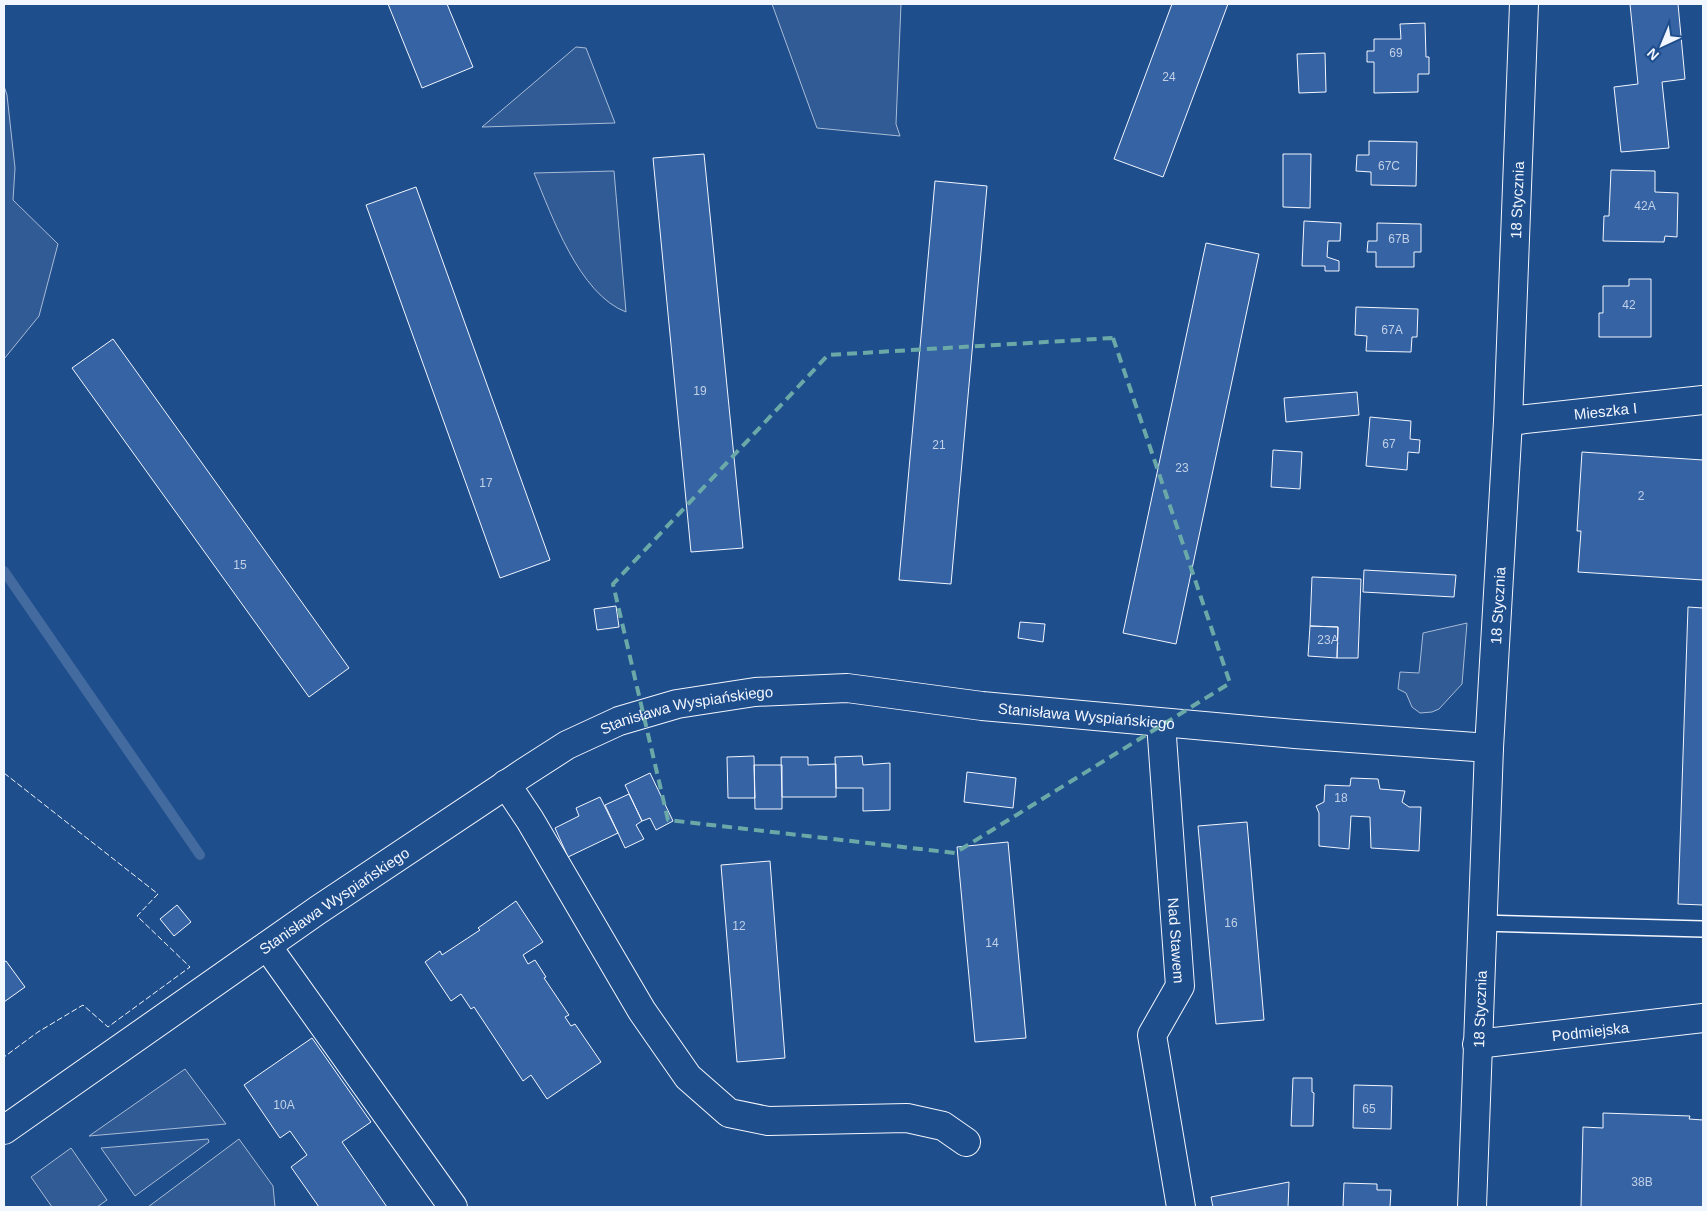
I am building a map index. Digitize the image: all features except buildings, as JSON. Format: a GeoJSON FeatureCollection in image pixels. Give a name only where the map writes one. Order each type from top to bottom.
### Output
{"type":"FeatureCollection","features":[{"type":"Feature","properties":{"kind":"street","name":"18 Stycznia"},"geometry":{"type":"LineString","coordinates":[[1472,1207],[1489,748],[1508,421],[1524,4]]}},
{"type":"Feature","properties":{"kind":"street","name":"Mieszka I"},"geometry":{"type":"LineString","coordinates":[[1508,421],[1703,400]]}},
{"type":"Feature","properties":{"kind":"street","name":"Stanisława Wyspiańskiego"},"geometry":{"type":"LineString","coordinates":[[4,1130],[267,946],[506,784],[568,745],[619,721],[677,704],[755,692],[847,688],[982,706],[1489,748]]}},
{"type":"Feature","properties":{"kind":"street","name":"Nad Stawem"},"geometry":{"type":"LineString","coordinates":[[1161,722],[1180,986],[1152,1035],[1181,1207]]}},
{"type":"Feature","properties":{"kind":"street"},"geometry":{"type":"LineString","coordinates":[[506,784],[530,820],[642,1011],[688,1077],[729,1113],[768,1121],[906,1118],[943,1126],[966,1142]]}},
{"type":"Feature","properties":{"kind":"street"},"geometry":{"type":"LineString","coordinates":[[267,946],[453,1207]]}},
{"type":"Feature","properties":{"kind":"street","name":"Podmiejska"},"geometry":{"type":"LineString","coordinates":[[1477,1044],[1703,1018]]}},
{"type":"Feature","properties":{"kind":"lane"},"geometry":{"type":"LineString","coordinates":[[1482,923],[1703,929]]}},
{"type":"Feature","properties":{"kind":"highlighted area"},"geometry":{"type":"Polygon","coordinates":[[[1113,338],[1230,683],[955,853],[668,820],[613,584],[828,355],[1113,338]]]}},
{"type":"Feature","properties":{"kind":"shaded area"},"geometry":{"type":"Polygon","coordinates":[[[772,4],[901,4],[896,124],[900,136],[817,128],[772,4]]]}},
{"type":"Feature","properties":{"kind":"shaded area"},"geometry":{"type":"Polygon","coordinates":[[[576,47],[586,48],[615,123],[482,127],[576,47]]]}},
{"type":"Feature","properties":{"kind":"shaded area"},"geometry":{"type":"Polygon","coordinates":[[[4,86],[7,95],[15,168],[13,200],[58,244],[39,316],[4,359],[4,86]]]}},
{"type":"Feature","properties":{"kind":"shaded area"},"geometry":{"type":"Polygon","coordinates":[[[614,171],[626,312],[609,303],[594,289],[581,271],[569,252],[534,173],[614,171]]]}},
{"type":"Feature","properties":{"kind":"shaded area"},"geometry":{"type":"Polygon","coordinates":[[[1467,623],[1462,684],[1439,709],[1420,713],[1412,707],[1406,693],[1398,689],[1400,672],[1419,673],[1423,633],[1467,623]]]}},
{"type":"Feature","properties":{"kind":"shaded area"},"geometry":{"type":"Polygon","coordinates":[[[185,1069],[226,1124],[89,1136],[185,1069]]]}},
{"type":"Feature","properties":{"kind":"shaded area"},"geometry":{"type":"Polygon","coordinates":[[[208,1139],[209,1142],[135,1196],[101,1148],[208,1139]]]}},
{"type":"Feature","properties":{"kind":"shaded area"},"geometry":{"type":"Polygon","coordinates":[[[239,1139],[273,1186],[275,1207],[148,1207],[239,1139]]]}},
{"type":"Feature","properties":{"kind":"shaded area"},"geometry":{"type":"Polygon","coordinates":[[[71,1148],[107,1200],[97,1207],[52,1207],[31,1177],[71,1148]]]}},
{"type":"Feature","properties":{"kind":"waterway"},"geometry":{"type":"LineString","coordinates":[[4,571],[200,855]]}},
{"type":"Feature","properties":{"kind":"fence"},"geometry":{"type":"LineString","coordinates":[[4,773],[158,894],[137,916],[190,967],[108,1027],[83,1005],[38,1032],[4,1057]]}}]}
